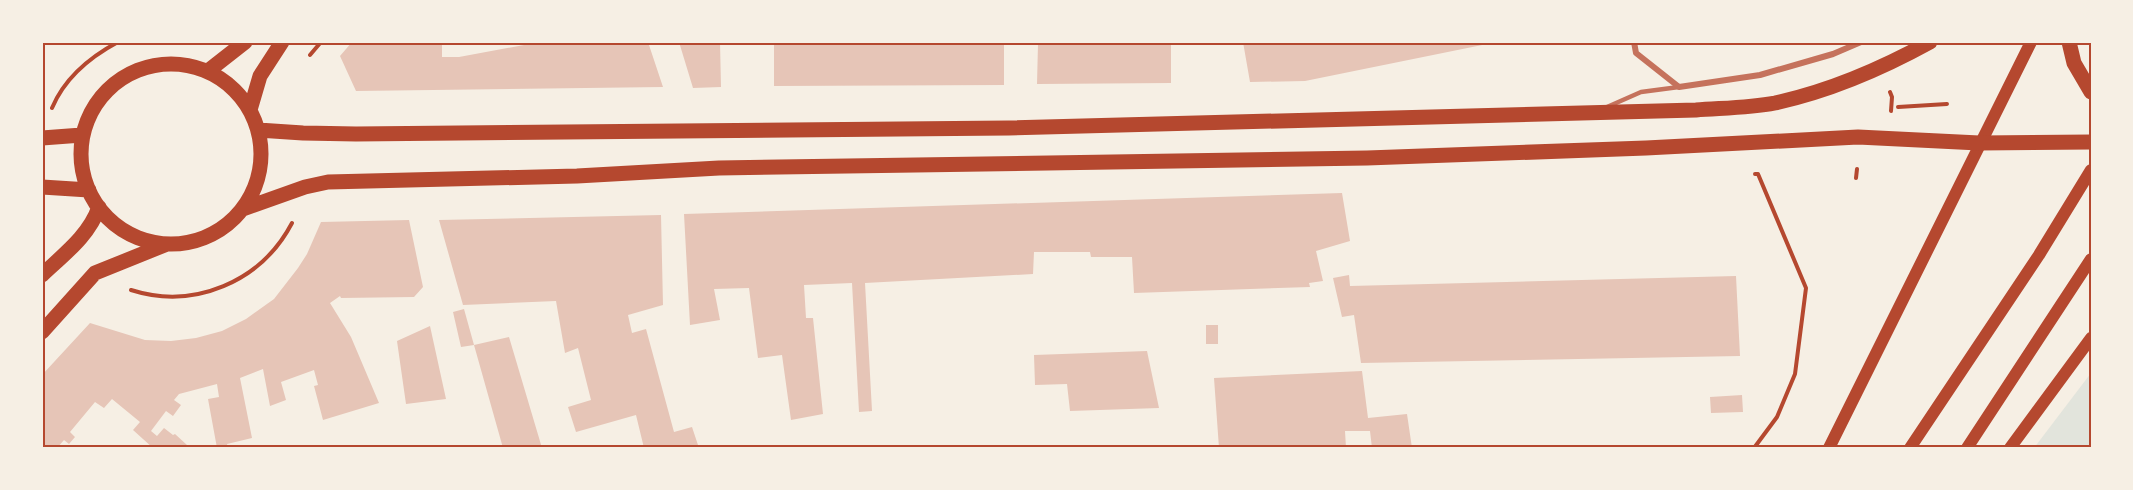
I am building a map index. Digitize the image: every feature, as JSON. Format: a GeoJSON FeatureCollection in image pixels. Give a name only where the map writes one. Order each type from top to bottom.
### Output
{"type":"FeatureCollection","features":[{"type":"Feature","properties":{"kind":"main road"},"geometry":{"type":"LineString","coordinates":[[208,71],[245,42]]}},
{"type":"Feature","properties":{"kind":"main road"},"geometry":{"type":"LineString","coordinates":[[250,110],[260,76],[282,42]]}},
{"type":"Feature","properties":{"kind":"main road"},"geometry":{"type":"LineString","coordinates":[[258,130],[356,134],[997,128],[1696,110],[1773,104],[1848,81],[1881,68],[1930,42]]}},
{"type":"Feature","properties":{"kind":"main road"},"geometry":{"type":"LineString","coordinates":[[1829,448],[2031,42]]}},
{"type":"Feature","properties":{"kind":"main road"},"geometry":{"type":"LineString","coordinates":[[2069,42],[2074,63],[2089,89]]}},
{"type":"Feature","properties":{"kind":"main road"},"geometry":{"type":"LineString","coordinates":[[42,333],[95,273],[168,244],[196,241],[222,228],[243,209],[254,191],[260,171],[262,150],[258,130],[250,110],[239,94],[225,81],[208,71],[182,64],[154,65],[128,74],[106,91],[90,112],[82,135],[80,158],[84,181],[99,207],[114,224],[139,238],[168,244]]}},
{"type":"Feature","properties":{"kind":"main road"},"geometry":{"type":"LineString","coordinates":[[42,138],[82,135]]}},
{"type":"Feature","properties":{"kind":"main road"},"geometry":{"type":"LineString","coordinates":[[243,209],[305,187],[328,182],[577,176],[719,168],[1367,158],[1646,148],[1858,137],[1979,143],[2091,142]]}},
{"type":"Feature","properties":{"kind":"main road"},"geometry":{"type":"LineString","coordinates":[[1910,448],[2039,255],[2091,170]]}},
{"type":"Feature","properties":{"kind":"main road"},"geometry":{"type":"LineString","coordinates":[[42,187],[89,190]]}},
{"type":"Feature","properties":{"kind":"main road"},"geometry":{"type":"LineString","coordinates":[[42,275],[78,241],[94,222],[99,207]]}},
{"type":"Feature","properties":{"kind":"main road"},"geometry":{"type":"LineString","coordinates":[[1967,448],[2091,259]]}},
{"type":"Feature","properties":{"kind":"main road"},"geometry":{"type":"LineString","coordinates":[[2010,448],[2091,338]]}},
{"type":"Feature","properties":{"kind":"street"},"geometry":{"type":"LineString","coordinates":[[1634,42],[1636,53],[1679,87],[1760,75],[1833,54],[1861,42]]}},
{"type":"Feature","properties":{"kind":"lane"},"geometry":{"type":"LineString","coordinates":[[1590,114],[1641,92],[1679,87]]}},
{"type":"Feature","properties":{"kind":"path"},"geometry":{"type":"LineString","coordinates":[[48,117],[56,98],[74,74],[96,54],[118,42]]}},
{"type":"Feature","properties":{"kind":"path"},"geometry":{"type":"LineString","coordinates":[[1856,178],[1857,169]]}},
{"type":"Feature","properties":{"kind":"path"},"geometry":{"type":"LineString","coordinates":[[1747,174],[1758,174],[1806,288],[1795,374],[1778,417],[1754,448]]}},
{"type":"Feature","properties":{"kind":"path"},"geometry":{"type":"LineString","coordinates":[[95,273],[118,286],[144,294],[171,297],[198,295],[224,288],[248,275],[268,258],[289,229],[305,187]]}},
{"type":"Feature","properties":{"kind":"shaded area"},"geometry":{"type":"Polygon","coordinates":[[[2091,373],[2091,448],[2034,448],[2091,373]]]}},
{"type":"Feature","properties":{"kind":"building"},"geometry":{"type":"Polygon","coordinates":[[[352,42],[442,44],[442,57],[459,57],[524,45],[523,42],[648,42],[663,87],[356,91],[340,56],[352,42]]]}},
{"type":"Feature","properties":{"kind":"building"},"geometry":{"type":"Polygon","coordinates":[[[679,42],[720,42],[721,87],[693,88],[679,42]]]}},
{"type":"Feature","properties":{"kind":"building"},"geometry":{"type":"Polygon","coordinates":[[[774,42],[1004,42],[1004,85],[774,86],[774,42]]]}},
{"type":"Feature","properties":{"kind":"building"},"geometry":{"type":"Polygon","coordinates":[[[1055,42],[1171,42],[1171,83],[1037,84],[1038,44],[1055,44],[1055,42]]]}},
{"type":"Feature","properties":{"kind":"building"},"geometry":{"type":"Polygon","coordinates":[[[1243,42],[1492,43],[1305,81],[1250,82],[1243,42]]]}},
{"type":"Feature","properties":{"kind":"building"},"geometry":{"type":"Polygon","coordinates":[[[1342,193],[1350,241],[1316,251],[1323,281],[1309,283],[1310,287],[1134,293],[1132,257],[1091,257],[1090,252],[1034,252],[1033,274],[865,283],[872,411],[859,412],[852,283],[804,285],[806,318],[813,318],[823,414],[791,420],[782,355],[758,358],[749,288],[714,289],[720,320],[690,325],[684,214],[1342,193]]]}},
{"type":"Feature","properties":{"kind":"building"},"geometry":{"type":"Polygon","coordinates":[[[661,215],[663,305],[628,315],[632,333],[646,329],[674,432],[692,427],[699,448],[644,448],[636,415],[576,432],[568,407],[591,400],[578,348],[565,353],[556,301],[463,305],[439,220],[661,215]]]}},
{"type":"Feature","properties":{"kind":"building"},"geometry":{"type":"Polygon","coordinates":[[[409,220],[423,287],[414,297],[341,298],[340,296],[330,303],[351,337],[379,403],[323,420],[314,386],[318,385],[314,370],[281,382],[286,400],[270,406],[263,369],[240,378],[252,438],[227,444],[228,448],[217,448],[208,399],[219,397],[217,384],[179,394],[174,400],[181,405],[173,416],[166,411],[151,431],[157,436],[164,428],[173,435],[175,434],[188,448],[153,448],[133,430],[140,422],[112,399],[104,408],[95,402],[70,432],[75,437],[69,444],[64,440],[57,448],[42,448],[42,375],[90,323],[145,340],[171,341],[196,338],[222,331],[246,319],[274,299],[307,254],[321,222],[409,220]]]}},
{"type":"Feature","properties":{"kind":"building"},"geometry":{"type":"Polygon","coordinates":[[[1349,275],[1350,286],[1736,276],[1740,356],[1361,363],[1354,315],[1342,317],[1333,278],[1349,275]]]}},
{"type":"Feature","properties":{"kind":"building"},"geometry":{"type":"Polygon","coordinates":[[[464,309],[474,345],[461,347],[453,312],[464,309]]]}},
{"type":"Feature","properties":{"kind":"building"},"geometry":{"type":"Polygon","coordinates":[[[1206,325],[1218,325],[1218,344],[1206,344],[1206,325]]]}},
{"type":"Feature","properties":{"kind":"building"},"geometry":{"type":"Polygon","coordinates":[[[430,326],[446,399],[406,404],[397,341],[430,326]]]}},
{"type":"Feature","properties":{"kind":"building"},"geometry":{"type":"Polygon","coordinates":[[[509,337],[542,448],[503,448],[474,345],[509,337]]]}},
{"type":"Feature","properties":{"kind":"building"},"geometry":{"type":"Polygon","coordinates":[[[1147,351],[1159,408],[1070,411],[1067,384],[1035,385],[1034,355],[1147,351]]]}},
{"type":"Feature","properties":{"kind":"building"},"geometry":{"type":"Polygon","coordinates":[[[1362,371],[1368,418],[1407,414],[1412,448],[1372,448],[1370,431],[1345,431],[1346,448],[1219,448],[1214,378],[1362,371]]]}},
{"type":"Feature","properties":{"kind":"building"},"geometry":{"type":"Polygon","coordinates":[[[1742,395],[1743,412],[1711,413],[1710,397],[1742,395]]]}}]}
